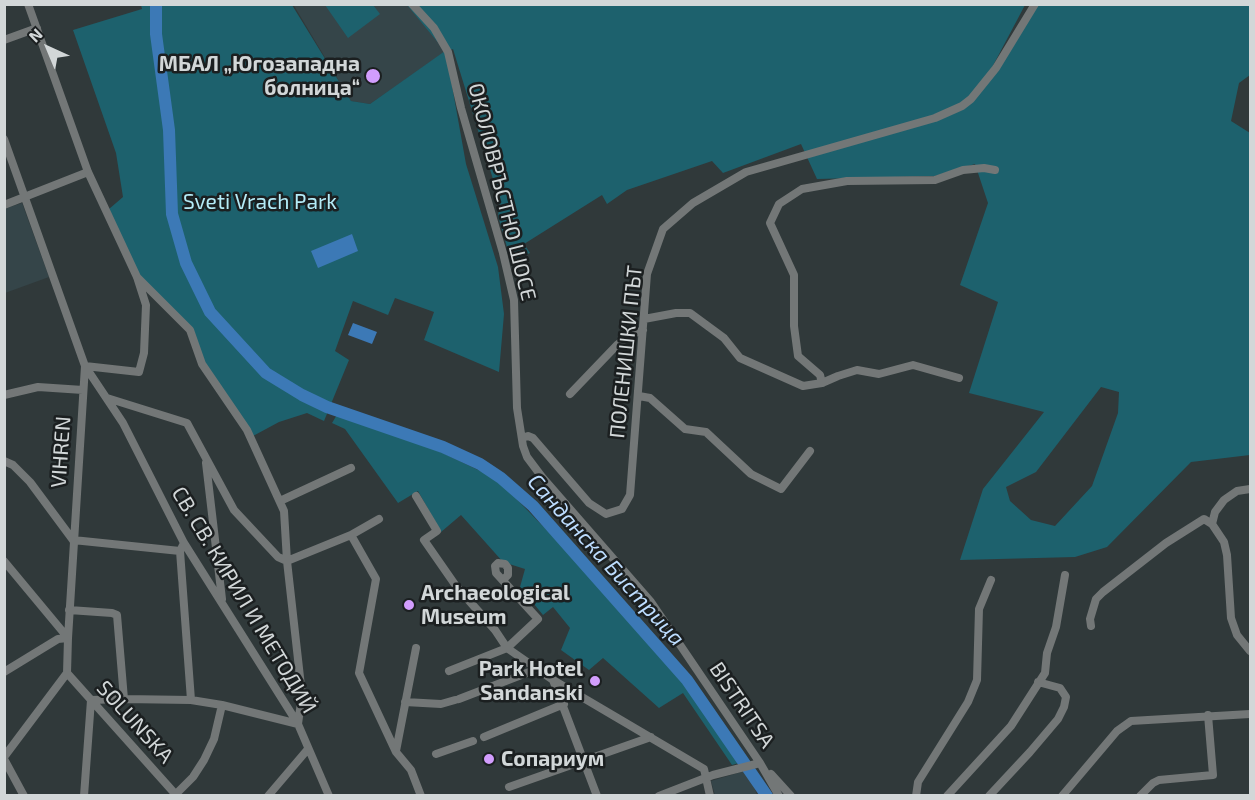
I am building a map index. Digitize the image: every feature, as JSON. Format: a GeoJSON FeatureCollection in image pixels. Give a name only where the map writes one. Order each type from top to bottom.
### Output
{"type":"FeatureCollection","features":[{"type":"Feature","properties":{"kind":"street"},"geometry":{"type":"LineString","coordinates":[[4,139],[85,366],[139,372],[144,353],[146,305],[138,277],[88,172],[28,4]]}},
{"type":"Feature","properties":{"kind":"street","name":"ОКОЛОВРЪСТНО ШОСЕ"},"geometry":{"type":"LineString","coordinates":[[412,4],[434,28],[448,52],[464,119],[503,253],[514,300],[517,408],[522,438]]}},
{"type":"Feature","properties":{"kind":"street","name":"ПОЛЕНИШКИ ПЪТ"},"geometry":{"type":"LineString","coordinates":[[522,438],[528,436],[533,438],[589,503],[606,514],[622,509],[630,495],[647,274],[663,229],[693,203],[746,172],[925,121],[962,106],[971,99],[996,68],[1035,4]]}},
{"type":"Feature","properties":{"kind":"street"},"geometry":{"type":"LineString","coordinates":[[4,40],[37,28]]}},
{"type":"Feature","properties":{"kind":"street"},"geometry":{"type":"LineString","coordinates":[[822,383],[820,375],[798,356],[794,326],[794,275],[770,223],[779,204],[802,189],[847,181],[935,180],[963,170],[984,168],[995,170]]}},
{"type":"Feature","properties":{"kind":"street"},"geometry":{"type":"LineString","coordinates":[[4,205],[88,172]]}},
{"type":"Feature","properties":{"kind":"street"},"geometry":{"type":"LineString","coordinates":[[85,794],[91,700],[191,700],[222,705],[298,724],[302,695],[287,561],[284,511],[247,430],[202,364],[190,330],[138,277]]}},
{"type":"Feature","properties":{"kind":"street"},"geometry":{"type":"LineString","coordinates":[[644,319],[690,313],[724,338],[740,358],[803,386],[822,383],[857,370],[879,374],[913,365],[959,378]]}},
{"type":"Feature","properties":{"kind":"street"},"geometry":{"type":"LineString","coordinates":[[570,394],[617,345],[630,335],[643,330]]}},
{"type":"Feature","properties":{"kind":"street","name":"VIHREN"},"geometry":{"type":"LineString","coordinates":[[67,672],[85,366]]}},
{"type":"Feature","properties":{"kind":"street","name":"СВ. СВ. КИРИЛ И МЕТОДИЙ"},"geometry":{"type":"LineString","coordinates":[[85,366],[123,423],[182,547],[223,603],[298,724],[329,795]]}},
{"type":"Feature","properties":{"kind":"street"},"geometry":{"type":"LineString","coordinates":[[4,395],[38,387],[83,390]]}},
{"type":"Feature","properties":{"kind":"street"},"geometry":{"type":"LineString","coordinates":[[639,396],[650,398],[685,429],[706,432],[751,474],[781,489],[810,451]]}},
{"type":"Feature","properties":{"kind":"street"},"geometry":{"type":"LineString","coordinates":[[107,398],[187,423],[234,510],[278,557],[287,561],[351,536],[379,519]]}},
{"type":"Feature","properties":{"kind":"street","name":"BISTRITSA"},"geometry":{"type":"LineString","coordinates":[[522,438],[527,457],[542,477],[651,602],[779,795]]}},
{"type":"Feature","properties":{"kind":"street"},"geometry":{"type":"LineString","coordinates":[[205,457],[223,603]]}},
{"type":"Feature","properties":{"kind":"street"},"geometry":{"type":"LineString","coordinates":[[4,461],[13,465],[30,482],[73,540],[182,547],[191,700]]}},
{"type":"Feature","properties":{"kind":"street"},"geometry":{"type":"LineString","coordinates":[[280,501],[351,468]]}},
{"type":"Feature","properties":{"kind":"street"},"geometry":{"type":"LineString","coordinates":[[1212,524],[1215,513],[1224,500],[1237,491],[1251,489]]}},
{"type":"Feature","properties":{"kind":"street"},"geometry":{"type":"LineString","coordinates":[[416,496],[437,531],[424,540],[456,586],[495,630],[507,648],[554,680],[704,769],[710,795]]}},
{"type":"Feature","properties":{"kind":"street"},"geometry":{"type":"LineString","coordinates":[[1091,626],[1090,619],[1096,599],[1103,592],[1140,562],[1201,520],[1208,520],[1224,542],[1231,618],[1237,635],[1251,651]]}},
{"type":"Feature","properties":{"kind":"street"},"geometry":{"type":"LineString","coordinates":[[351,536],[376,579],[359,673],[396,752],[411,770],[421,795]]}},
{"type":"Feature","properties":{"kind":"street"},"geometry":{"type":"LineString","coordinates":[[4,561],[68,638]]}},
{"type":"Feature","properties":{"kind":"street"},"geometry":{"type":"LineString","coordinates":[[947,795],[1011,726],[1045,673],[1047,653],[1056,627],[1065,575]]}},
{"type":"Feature","properties":{"kind":"street"},"geometry":{"type":"LineString","coordinates":[[449,671],[507,648],[538,619],[503,580]]}},
{"type":"Feature","properties":{"kind":"street"},"geometry":{"type":"LineString","coordinates":[[916,795],[918,782],[968,702],[977,680],[979,609],[991,580]]}},
{"type":"Feature","properties":{"kind":"street"},"geometry":{"type":"LineString","coordinates":[[69,610],[117,615],[124,699]]}},
{"type":"Feature","properties":{"kind":"street"},"geometry":{"type":"LineString","coordinates":[[4,672],[58,639],[68,638]]}},
{"type":"Feature","properties":{"kind":"street"},"geometry":{"type":"LineString","coordinates":[[396,752],[416,648]]}},
{"type":"Feature","properties":{"kind":"street"},"geometry":{"type":"LineString","coordinates":[[405,702],[441,704],[457,700],[537,669]]}},
{"type":"Feature","properties":{"kind":"street"},"geometry":{"type":"LineString","coordinates":[[24,795],[4,758],[67,672]]}},
{"type":"Feature","properties":{"kind":"street","name":"SOLUNSKA"},"geometry":{"type":"LineString","coordinates":[[67,672],[176,795]]}},
{"type":"Feature","properties":{"kind":"street"},"geometry":{"type":"LineString","coordinates":[[554,680],[597,795]]}},
{"type":"Feature","properties":{"kind":"street"},"geometry":{"type":"LineString","coordinates":[[989,795],[1030,752],[1058,719],[1064,707],[1066,697],[1060,688],[1038,682]]}},
{"type":"Feature","properties":{"kind":"street"},"geometry":{"type":"LineString","coordinates":[[484,737],[564,704]]}},
{"type":"Feature","properties":{"kind":"street"},"geometry":{"type":"LineString","coordinates":[[176,795],[193,777],[204,760],[214,739],[222,705]]}},
{"type":"Feature","properties":{"kind":"street"},"geometry":{"type":"LineString","coordinates":[[1140,795],[1159,780],[1214,775],[1208,715]]}},
{"type":"Feature","properties":{"kind":"street"},"geometry":{"type":"LineString","coordinates":[[1062,795],[1117,731],[1131,721],[1208,715],[1250,716]]}},
{"type":"Feature","properties":{"kind":"street"},"geometry":{"type":"LineString","coordinates":[[509,787],[651,737]]}},
{"type":"Feature","properties":{"kind":"street"},"geometry":{"type":"LineString","coordinates":[[436,754],[473,741]]}},
{"type":"Feature","properties":{"kind":"street"},"geometry":{"type":"LineString","coordinates":[[268,795],[308,749]]}},
{"type":"Feature","properties":{"kind":"street"},"geometry":{"type":"LineString","coordinates":[[659,795],[705,778],[757,764],[791,795]]}},
{"type":"Feature","properties":{"kind":"shaded area","name":"МБАЛ „Югозападна болница“"},"geometry":{"type":"Polygon","coordinates":[[[293,4],[407,5],[427,25],[446,51],[370,104],[351,101],[293,4]]]}},
{"type":"Feature","properties":{"kind":"shaded area"},"geometry":{"type":"Polygon","coordinates":[[[22,203],[49,277],[5,293],[4,209],[22,203]]]}},
{"type":"Feature","properties":{"kind":"shaded area"},"geometry":{"type":"Polygon","coordinates":[[[748,770],[757,795],[715,795],[711,781],[748,770]]]}},
{"type":"Feature","properties":{"kind":"green space","name":"Sveti Vrach Park"},"geometry":{"type":"Polygon","coordinates":[[[141,5],[292,5],[351,101],[370,104],[445,51],[407,5],[1025,5],[988,75],[1035,5],[1250,5],[1250,75],[1239,83],[1231,121],[1250,133],[1250,455],[1191,462],[1107,547],[1075,557],[960,560],[983,489],[1044,412],[969,393],[998,302],[960,285],[988,203],[975,164],[935,176],[817,179],[801,144],[723,173],[712,161],[627,190],[607,204],[602,195],[524,244],[530,253],[511,261],[498,216],[500,202],[453,49],[446,52],[466,164],[498,267],[504,314],[499,372],[424,340],[434,312],[395,298],[388,315],[353,301],[335,351],[349,360],[324,421],[307,413],[279,422],[253,436],[204,366],[191,328],[138,274],[109,209],[123,197],[116,153],[73,30],[142,9],[141,5]],[[1101,387],[1036,472],[1006,487],[1010,501],[1031,520],[1055,526],[1092,486],[1118,413],[1119,392],[1101,387]]]}},
{"type":"Feature","properties":{"kind":"green space"},"geometry":{"type":"Polygon","coordinates":[[[325,5],[373,5],[380,14],[348,38],[325,5]]]}},
{"type":"Feature","properties":{"kind":"green space"},"geometry":{"type":"Polygon","coordinates":[[[338,413],[407,436],[497,479],[602,587],[689,689],[742,762],[732,765],[683,693],[659,708],[603,658],[589,670],[561,650],[570,628],[553,607],[543,615],[520,587],[525,569],[503,562],[461,515],[441,532],[418,491],[398,503],[345,429],[332,423],[338,413]]]}},
{"type":"Feature","properties":{"kind":"water"},"geometry":{"type":"Polygon","coordinates":[[[352,234],[358,251],[318,268],[311,251],[352,234]]]}},
{"type":"Feature","properties":{"kind":"water"},"geometry":{"type":"Polygon","coordinates":[[[353,323],[377,332],[372,344],[348,335],[353,323]]]}},
{"type":"Feature","properties":{"kind":"waterway","name":"Санданска Бистрица"},"geometry":{"type":"LineString","coordinates":[[156,4],[156,34],[169,130],[172,214],[186,263],[210,312],[266,373],[302,395],[327,407],[443,447],[480,464],[501,478],[533,506],[687,680],[767,796]]}},
{"type":"Feature","properties":{"kind":"place","name":"МБАЛ „Югозападна болница“"},"geometry":{"type":"Point","coordinates":[373,76]}},
{"type":"Feature","properties":{"kind":"place","name":"Archaeological Museum"},"geometry":{"type":"Point","coordinates":[409,605]}},
{"type":"Feature","properties":{"kind":"place","name":"Park Hotel Sandanski"},"geometry":{"type":"Point","coordinates":[595,681]}},
{"type":"Feature","properties":{"kind":"place","name":"Сопариум"},"geometry":{"type":"Point","coordinates":[489,759]}}]}
